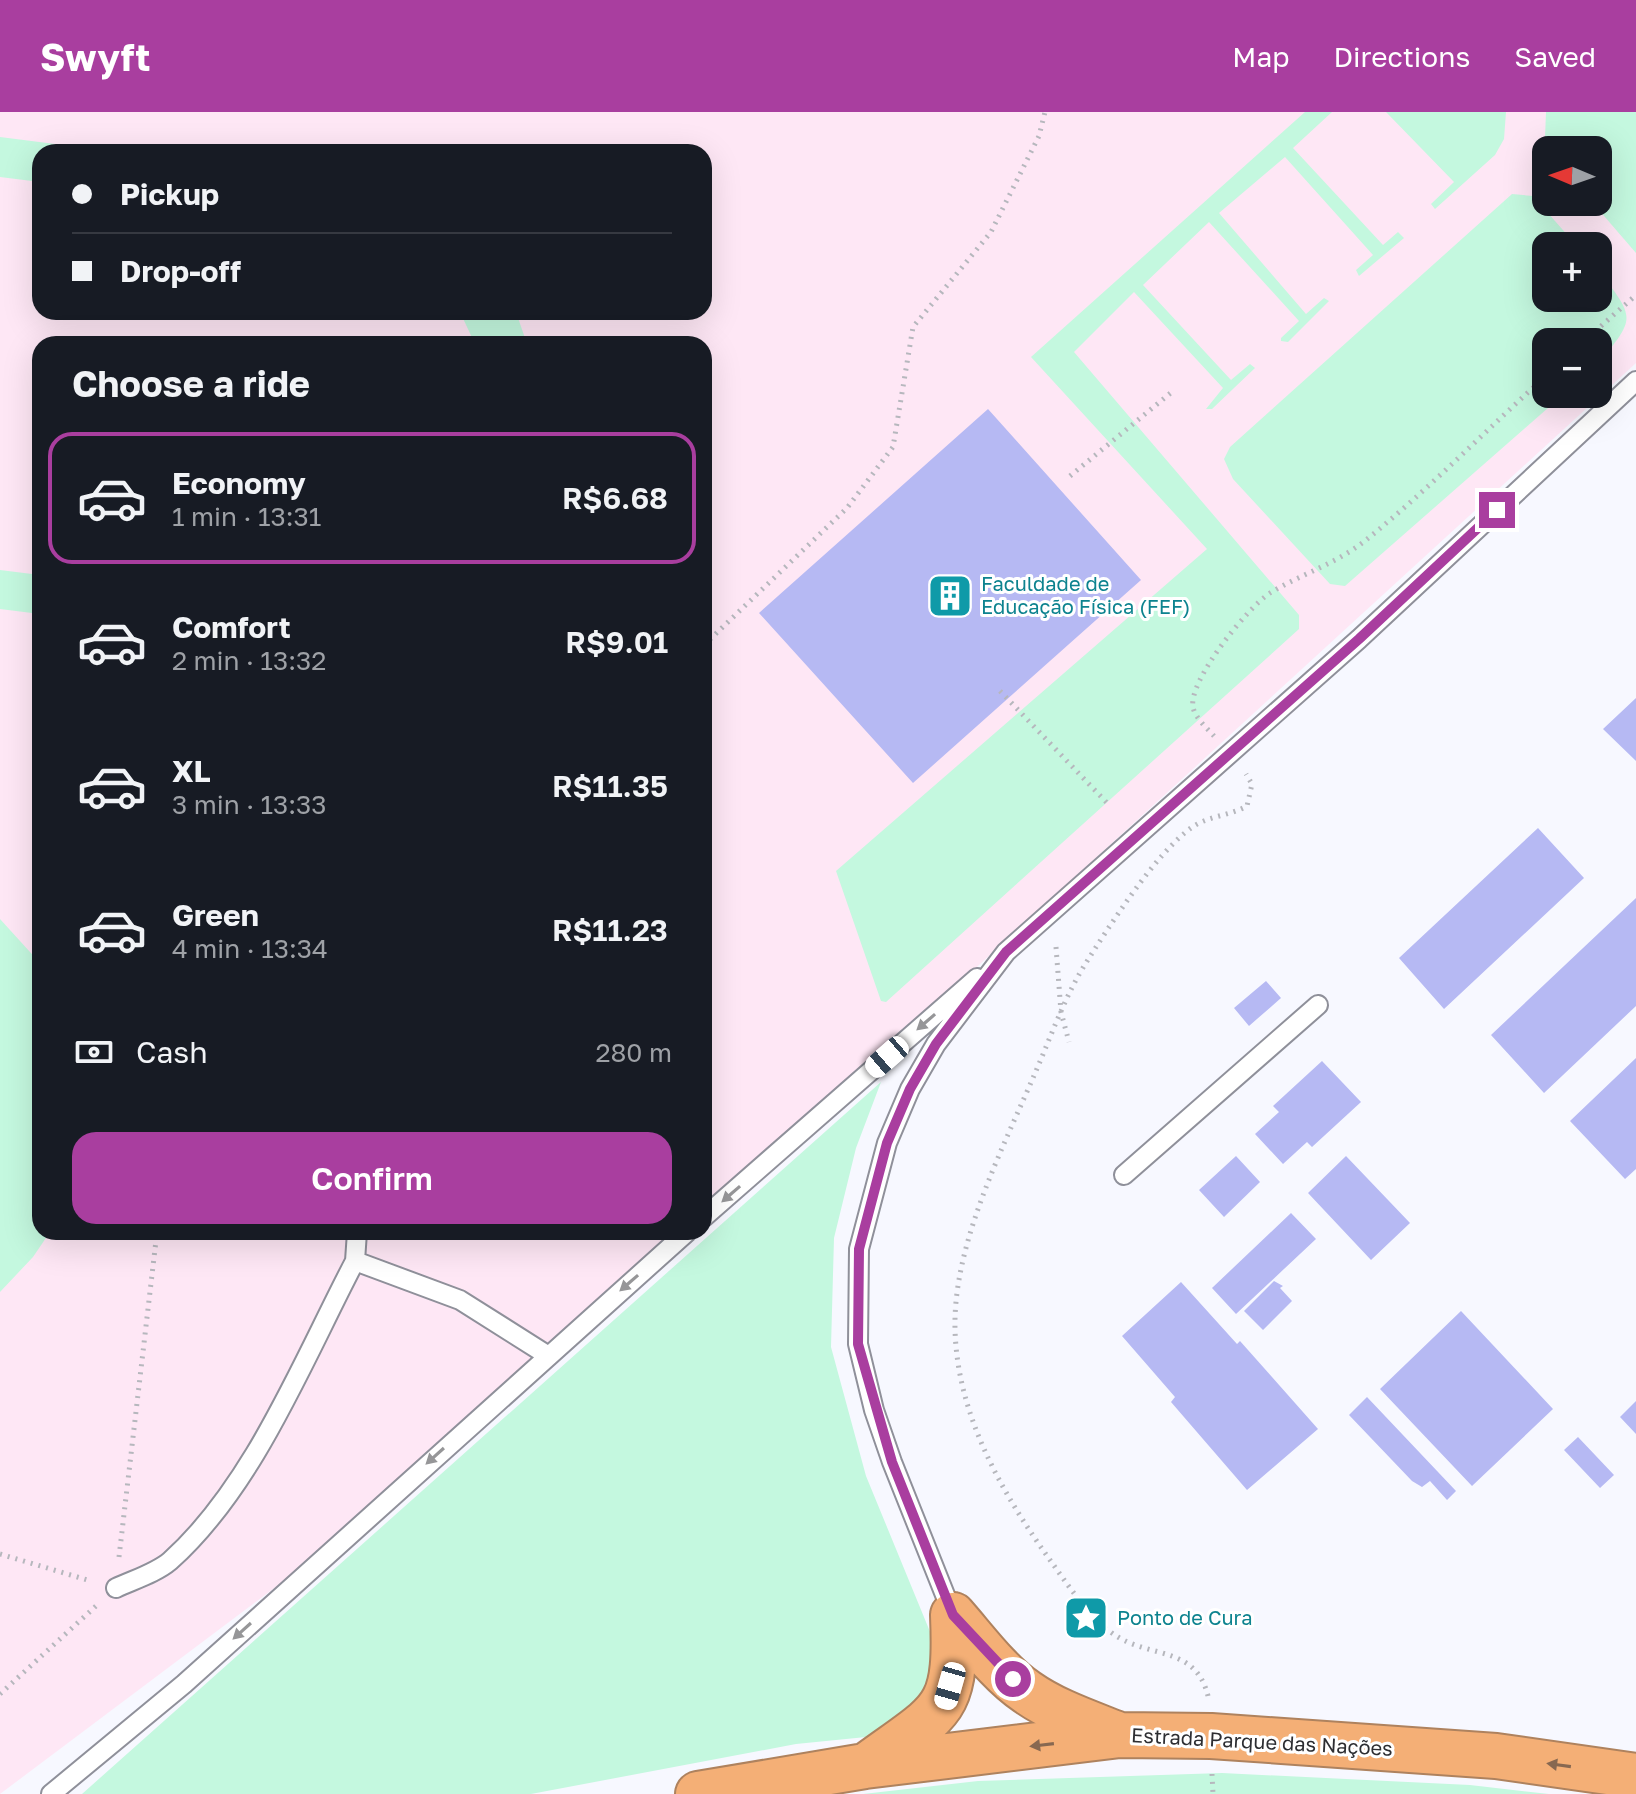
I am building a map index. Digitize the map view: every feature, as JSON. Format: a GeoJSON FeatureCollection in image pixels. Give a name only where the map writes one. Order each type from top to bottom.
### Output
{"type":"FeatureCollection","features":[{"type":"Feature","properties":{"kind":"highway"},"geometry":{"type":"LineString","coordinates":[[953,1615],[999,1667],[1027,1692],[1070,1716],[1120,1735]]}},
{"type":"Feature","properties":{"kind":"highway"},"geometry":{"type":"LineString","coordinates":[[865,1766],[929,1720],[945,1703],[955,1669],[953,1615]]}},
{"type":"Feature","properties":{"kind":"highway","name":"Estrada Parque das Nações"},"geometry":{"type":"LineString","coordinates":[[698,1794],[865,1766],[1120,1735],[1211,1736],[1496,1756],[1636,1776]]}},
{"type":"Feature","properties":{"kind":"lane"},"geometry":{"type":"LineString","coordinates":[[712,1210],[1359,639],[1636,381]]}},
{"type":"Feature","properties":{"kind":"lane"},"geometry":{"type":"LineString","coordinates":[[953,1615],[874,1410],[858,1344],[859,1249],[887,1143],[910,1089],[936,1044],[1006,952]]}},
{"type":"Feature","properties":{"kind":"lane"},"geometry":{"type":"LineString","coordinates":[[1124,1175],[1318,1005]]}},
{"type":"Feature","properties":{"kind":"lane"},"geometry":{"type":"LineString","coordinates":[[116,1588],[168,1563],[218,1510],[261,1440],[355,1261],[356,1240]]}},
{"type":"Feature","properties":{"kind":"lane"},"geometry":{"type":"LineString","coordinates":[[51,1794],[184,1684],[678,1240]]}},
{"type":"Feature","properties":{"kind":"lane"},"geometry":{"type":"LineString","coordinates":[[355,1261],[460,1300],[547,1355]]}},
{"type":"Feature","properties":{"kind":"path"},"geometry":{"type":"LineString","coordinates":[[712,637],[847,508],[893,447],[913,327],[991,232],[1039,136],[1045,112]]}},
{"type":"Feature","properties":{"kind":"path"},"geometry":{"type":"LineString","coordinates":[[1599,328],[1636,295]]}},
{"type":"Feature","properties":{"kind":"path"},"geometry":{"type":"LineString","coordinates":[[1199,719],[1193,706],[1194,691],[1231,632],[1269,594],[1320,570],[1364,541],[1532,389]]}},
{"type":"Feature","properties":{"kind":"path"},"geometry":{"type":"LineString","coordinates":[[1070,476],[1173,391]]}},
{"type":"Feature","properties":{"kind":"path"},"geometry":{"type":"LineString","coordinates":[[1000,691],[1109,805]]}},
{"type":"Feature","properties":{"kind":"path"},"geometry":{"type":"LineString","coordinates":[[1208,1693],[1196,1669],[1175,1654],[1117,1636],[1051,1561],[995,1476],[968,1407],[958,1366],[957,1299],[966,1247],[1000,1154],[1083,968],[1161,857],[1192,827],[1247,806],[1252,784],[1240,762]]}},
{"type":"Feature","properties":{"kind":"path"},"geometry":{"type":"LineString","coordinates":[[1056,947],[1061,1012],[1069,1042]]}},
{"type":"Feature","properties":{"kind":"path"},"geometry":{"type":"LineString","coordinates":[[0,1694],[116,1588],[156,1240]]}},
{"type":"Feature","properties":{"kind":"path"},"geometry":{"type":"LineString","coordinates":[[0,1554],[116,1588]]}},
{"type":"Feature","properties":{"kind":"path"},"geometry":{"type":"LineString","coordinates":[[1212,1775],[1213,1794]]}},
{"type":"Feature","properties":{"kind":"shaded area"},"geometry":{"type":"Polygon","coordinates":[[[0,112],[1636,112],[1636,363],[1612,385],[1612,328],[1532,328],[1532,408],[1587,408],[712,1210],[712,336],[32,336],[32,1240],[678,1240],[413,1484],[0,1794],[0,112]]]}},
{"type":"Feature","properties":{"kind":"green space"},"geometry":{"type":"Polygon","coordinates":[[[1305,112],[1332,112],[1293,148],[1383,245],[1398,232],[1404,238],[1359,276],[1356,270],[1373,255],[1285,157],[1219,213],[1306,314],[1324,298],[1329,301],[1288,342],[1281,341],[1281,338],[1299,321],[1209,222],[1143,285],[1231,380],[1250,364],[1255,368],[1212,409],[1206,409],[1223,388],[1134,292],[1074,352],[1299,615],[1299,629],[886,1002],[881,1001],[836,871],[1207,549],[1031,357],[1305,112]]]}},
{"type":"Feature","properties":{"kind":"green space"},"geometry":{"type":"Polygon","coordinates":[[[1386,112],[1506,112],[1504,139],[1495,155],[1435,209],[1431,204],[1454,182],[1386,112]]]}},
{"type":"Feature","properties":{"kind":"green space"},"geometry":{"type":"Polygon","coordinates":[[[1546,112],[1636,112],[1636,253],[1604,216],[1612,216],[1612,136],[1545,136],[1546,112]]]}},
{"type":"Feature","properties":{"kind":"green space"},"geometry":{"type":"Polygon","coordinates":[[[0,137],[55,144],[32,144],[32,181],[0,177],[0,137]]]}},
{"type":"Feature","properties":{"kind":"green space"},"geometry":{"type":"Polygon","coordinates":[[[1512,194],[1532,196],[1532,216],[1551,216],[1565,232],[1532,232],[1532,312],[1612,312],[1612,289],[1625,309],[1625,327],[1612,345],[1612,328],[1532,328],[1532,408],[1548,408],[1345,586],[1330,584],[1233,479],[1224,459],[1230,447],[1512,194]]]}},
{"type":"Feature","properties":{"kind":"green space"},"geometry":{"type":"Polygon","coordinates":[[[464,320],[519,320],[524,336],[471,336],[464,320]]]}},
{"type":"Feature","properties":{"kind":"green space"},"geometry":{"type":"Polygon","coordinates":[[[0,570],[32,574],[32,613],[0,609],[0,570]]]}},
{"type":"Feature","properties":{"kind":"green space"},"geometry":{"type":"Polygon","coordinates":[[[0,919],[32,954],[32,1240],[45,1240],[0,1292],[0,919]]]}},
{"type":"Feature","properties":{"kind":"green space"},"geometry":{"type":"Polygon","coordinates":[[[881,1082],[856,1148],[834,1238],[831,1347],[866,1476],[933,1639],[933,1674],[919,1707],[876,1736],[796,1744],[531,1794],[82,1794],[704,1240],[712,1240],[712,1233],[881,1082]]]}},
{"type":"Feature","properties":{"kind":"green space"},"geometry":{"type":"Polygon","coordinates":[[[1222,1773],[1470,1785],[1549,1794],[863,1794],[978,1781],[1222,1773]]]}},
{"type":"Feature","properties":{"kind":"building","name":"Faculdade de Educação Física (FEF)"},"geometry":{"type":"Polygon","coordinates":[[[988,409],[1141,580],[913,783],[759,613],[988,409]]]}},
{"type":"Feature","properties":{"kind":"building"},"geometry":{"type":"Polygon","coordinates":[[[1636,698],[1636,761],[1603,729],[1636,698]]]}},
{"type":"Feature","properties":{"kind":"building"},"geometry":{"type":"Polygon","coordinates":[[[1538,828],[1584,878],[1444,1009],[1399,958],[1538,828]]]}},
{"type":"Feature","properties":{"kind":"building"},"geometry":{"type":"Polygon","coordinates":[[[1636,898],[1636,1006],[1544,1093],[1491,1035],[1636,898]]]}},
{"type":"Feature","properties":{"kind":"building"},"geometry":{"type":"Polygon","coordinates":[[[1266,981],[1281,998],[1249,1026],[1234,1008],[1266,981]]]}},
{"type":"Feature","properties":{"kind":"building"},"geometry":{"type":"Polygon","coordinates":[[[1636,1058],[1636,1169],[1625,1179],[1570,1121],[1636,1058]]]}},
{"type":"Feature","properties":{"kind":"building"},"geometry":{"type":"Polygon","coordinates":[[[1322,1061],[1361,1102],[1312,1147],[1307,1142],[1283,1164],[1255,1134],[1279,1112],[1273,1106],[1322,1061]]]}},
{"type":"Feature","properties":{"kind":"building"},"geometry":{"type":"Polygon","coordinates":[[[1236,1156],[1260,1182],[1224,1217],[1199,1190],[1236,1156]]]}},
{"type":"Feature","properties":{"kind":"building"},"geometry":{"type":"Polygon","coordinates":[[[1346,1156],[1410,1223],[1371,1260],[1308,1193],[1346,1156]]]}},
{"type":"Feature","properties":{"kind":"building"},"geometry":{"type":"Polygon","coordinates":[[[1291,1213],[1316,1239],[1236,1314],[1212,1288],[1291,1213]]]}},
{"type":"Feature","properties":{"kind":"building"},"geometry":{"type":"Polygon","coordinates":[[[1274,1281],[1283,1286],[1280,1288],[1292,1301],[1263,1330],[1244,1311],[1274,1281]]]}},
{"type":"Feature","properties":{"kind":"building"},"geometry":{"type":"Polygon","coordinates":[[[1181,1282],[1237,1344],[1240,1341],[1318,1429],[1247,1490],[1171,1402],[1175,1397],[1122,1336],[1181,1282]]]}},
{"type":"Feature","properties":{"kind":"building"},"geometry":{"type":"Polygon","coordinates":[[[1461,1311],[1553,1409],[1472,1486],[1380,1389],[1461,1311]]]}},
{"type":"Feature","properties":{"kind":"building"},"geometry":{"type":"Polygon","coordinates":[[[1367,1397],[1456,1491],[1447,1500],[1430,1481],[1422,1487],[1412,1481],[1349,1415],[1367,1397]]]}},
{"type":"Feature","properties":{"kind":"building"},"geometry":{"type":"Polygon","coordinates":[[[1636,1401],[1636,1434],[1620,1417],[1636,1401]]]}},
{"type":"Feature","properties":{"kind":"building"},"geometry":{"type":"Polygon","coordinates":[[[1578,1437],[1614,1475],[1600,1488],[1564,1450],[1578,1437]]]}},
{"type":"Feature","properties":{"kind":"place","name":"Faculdade de Educação Física (FEF)"},"geometry":{"type":"Point","coordinates":[950,596]}},
{"type":"Feature","properties":{"kind":"place","name":"Ponto de Cura"},"geometry":{"type":"Point","coordinates":[1086,1618]}},
{"type":"Feature","properties":{"kind":"route"},"geometry":{"type":"LineString","coordinates":[[1013,1679],[953,1615],[892,1462],[874,1410],[858,1344],[859,1249],[887,1143],[910,1089],[936,1044],[1006,952],[1359,639],[1497,510]]}}]}
